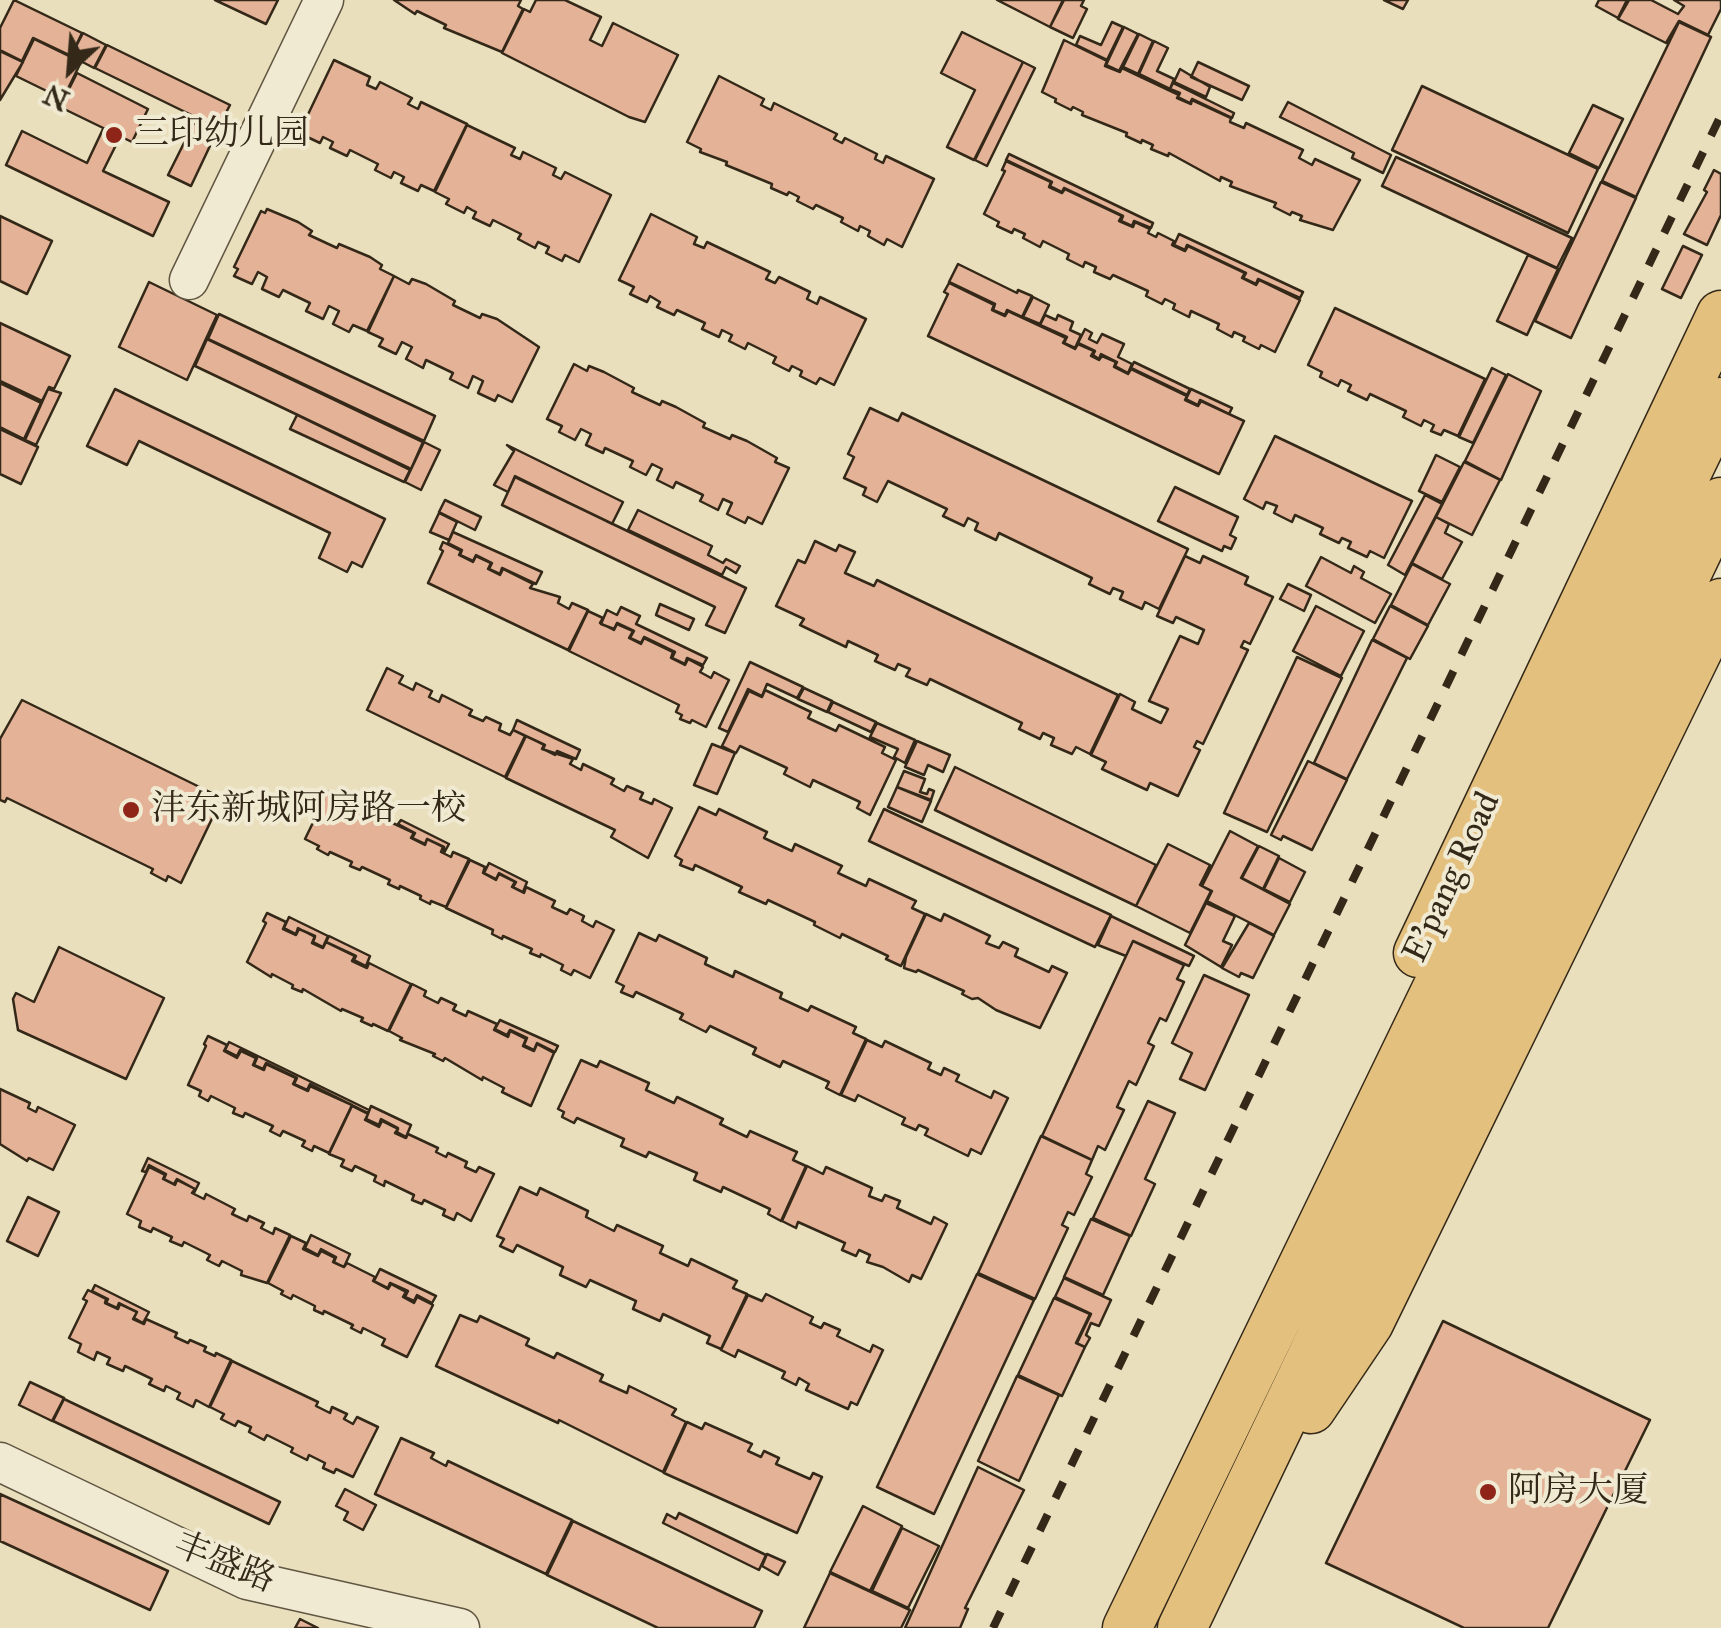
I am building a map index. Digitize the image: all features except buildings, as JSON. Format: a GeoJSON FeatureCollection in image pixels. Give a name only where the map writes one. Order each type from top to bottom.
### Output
{"type":"FeatureCollection","features":[{"type":"Feature","properties":{"kind":"main road","name":"E'pang Road"},"geometry":{"type":"LineString","coordinates":[[1127,1628],[1212,1452],[1275,1254],[1721,315]]}},
{"type":"Feature","properties":{"kind":"main road","name":"E'pang Road"},"geometry":{"type":"LineString","coordinates":[[1182,1628],[1220,1545],[1285,1354],[1721,402]]}},
{"type":"Feature","properties":{"kind":"main road","name":"E'pang Road"},"geometry":{"type":"LineString","coordinates":[[1212,1452],[1285,1354],[1721,502]]}},
{"type":"Feature","properties":{"kind":"main road","name":"E'pang Road"},"geometry":{"type":"LineString","coordinates":[[1220,1545],[1369,1323],[1721,603]]}},
{"type":"Feature","properties":{"kind":"street"},"geometry":{"type":"LineString","coordinates":[[189,280],[324,0]]}},
{"type":"Feature","properties":{"kind":"street","name":"丰盛路"},"geometry":{"type":"LineString","coordinates":[[0,1462],[247,1580],[460,1628]]}},
{"type":"Feature","properties":{"kind":"railway"},"geometry":{"type":"LineString","coordinates":[[993,1628],[1721,115]]}},
{"type":"Feature","properties":{"kind":"place","name":"三印幼儿园"},"geometry":{"type":"Point","coordinates":[114,135]}},
{"type":"Feature","properties":{"kind":"place","name":"沣东新城阿房路一校"},"geometry":{"type":"Point","coordinates":[131,810]}},
{"type":"Feature","properties":{"kind":"place","name":"阿房大厦"},"geometry":{"type":"Point","coordinates":[1488,1492]}}]}
